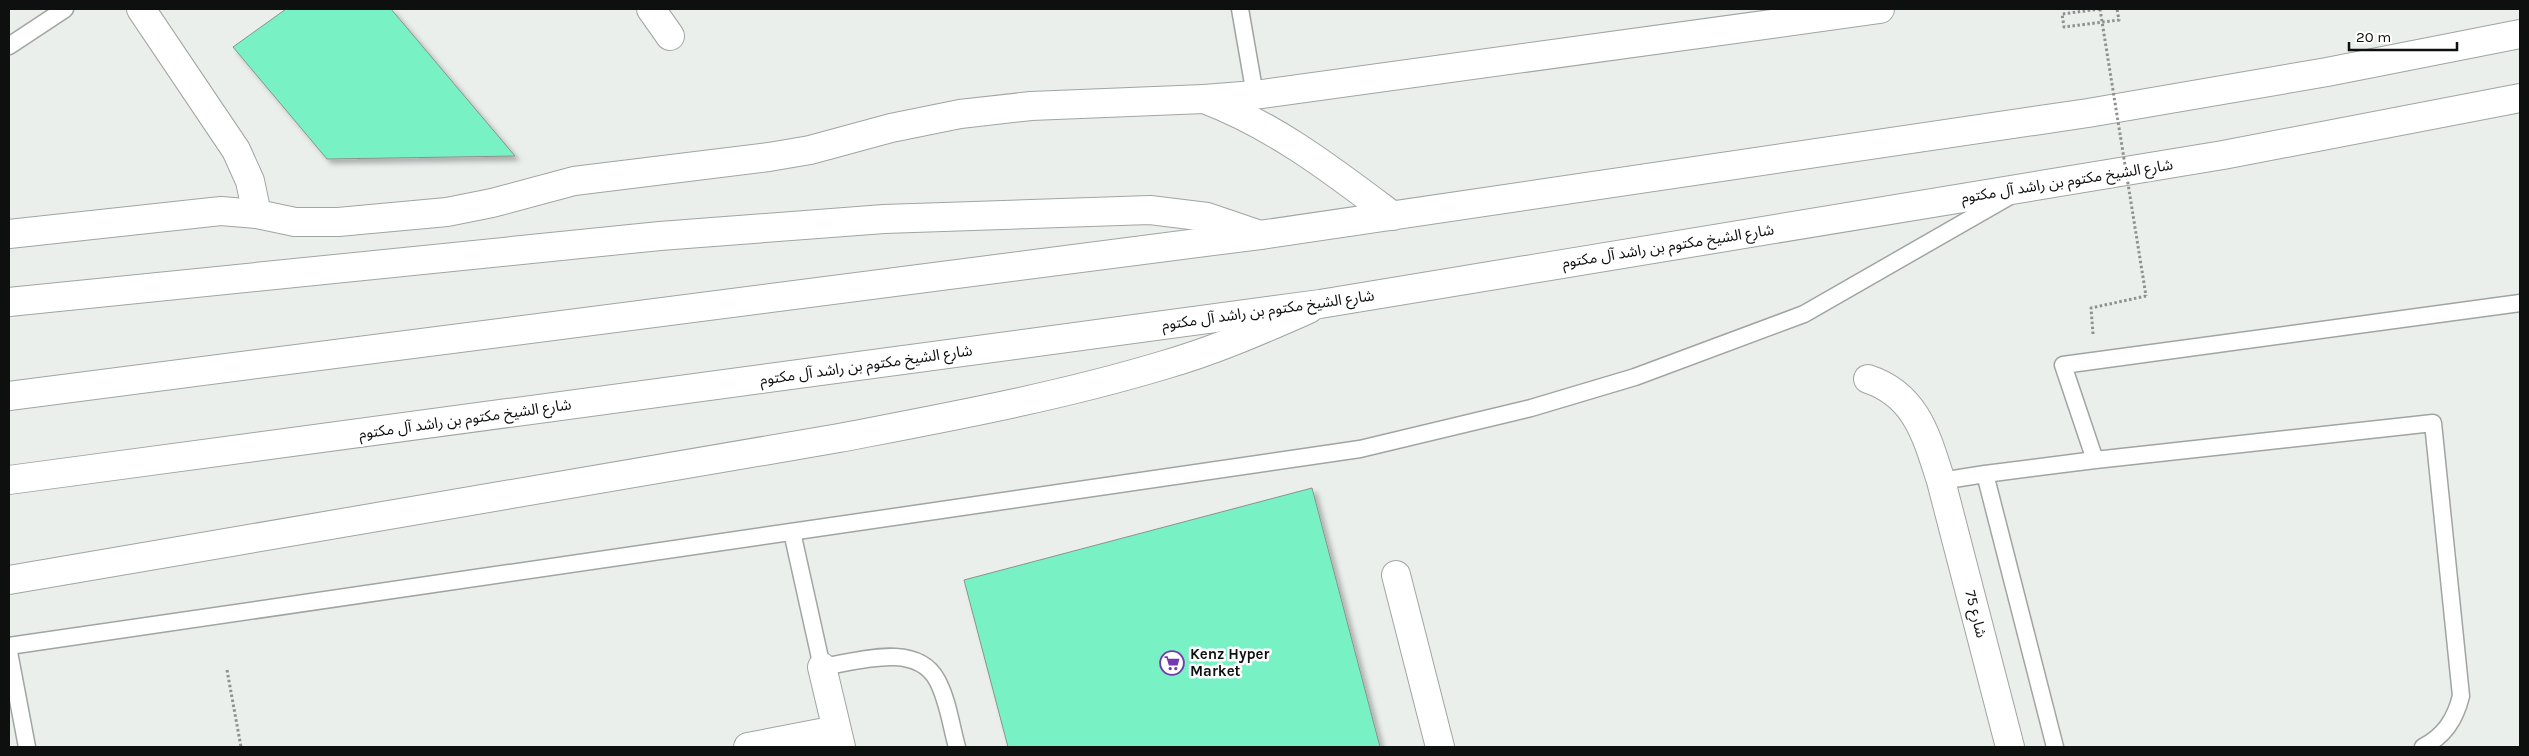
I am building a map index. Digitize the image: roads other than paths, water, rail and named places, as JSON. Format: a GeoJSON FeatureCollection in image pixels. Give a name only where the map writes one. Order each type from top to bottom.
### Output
{"type":"FeatureCollection","features":[{"type":"Feature","properties":{"kind":"street"},"geometry":{"type":"LineString","coordinates":[[141,9],[236,150],[250,181],[256,214]]}},
{"type":"Feature","properties":{"kind":"street"},"geometry":{"type":"LineString","coordinates":[[651,9],[670,36]]}},
{"type":"Feature","properties":{"kind":"street"},"geometry":{"type":"LineString","coordinates":[[9,234],[203,212],[239,212],[295,222],[338,222],[447,212],[492,203],[574,181],[769,158],[810,150],[890,128],[960,114],[1031,106],[1204,100],[1254,95],[1880,9]]}},
{"type":"Feature","properties":{"kind":"street"},"geometry":{"type":"LineString","coordinates":[[9,396],[1260,235],[1393,216],[2098,111],[2327,72],[2520,34]]}},
{"type":"Feature","properties":{"kind":"street","name":"شارع الشيخ مكتوم بن راشد آل مكتوم"},"geometry":{"type":"LineString","coordinates":[[9,480],[1320,304],[2223,155],[2520,98]]}},
{"type":"Feature","properties":{"kind":"street"},"geometry":{"type":"LineString","coordinates":[[1204,100],[1237,112],[1296,145],[1393,216]]}},
{"type":"Feature","properties":{"kind":"street"},"geometry":{"type":"LineString","coordinates":[[9,302],[660,236],[884,219],[1150,210],[1207,217],[1260,235]]}},
{"type":"Feature","properties":{"kind":"street"},"geometry":{"type":"LineString","coordinates":[[9,580],[820,441],[948,417],[1057,393],[1164,365],[1239,340],[1320,304]]}},
{"type":"Feature","properties":{"kind":"street","name":"شارع 75"},"geometry":{"type":"LineString","coordinates":[[1868,379],[1885,384],[1908,404],[1928,440],[1941,481],[2010,747]]}},
{"type":"Feature","properties":{"kind":"street"},"geometry":{"type":"LineString","coordinates":[[1396,575],[1440,747]]}},
{"type":"Feature","properties":{"kind":"street"},"geometry":{"type":"LineString","coordinates":[[748,747],[838,739],[822,667]]}},
{"type":"Feature","properties":{"kind":"lane"},"geometry":{"type":"LineString","coordinates":[[9,46],[65,9]]}},
{"type":"Feature","properties":{"kind":"lane"},"geometry":{"type":"LineString","coordinates":[[1240,9],[1254,95]]}},
{"type":"Feature","properties":{"kind":"lane"},"geometry":{"type":"LineString","coordinates":[[9,646],[1360,449],[1531,408],[1634,377],[1804,314],[2026,188]]}},
{"type":"Feature","properties":{"kind":"lane"},"geometry":{"type":"LineString","coordinates":[[2095,460],[2063,365],[2520,302]]}},
{"type":"Feature","properties":{"kind":"lane"},"geometry":{"type":"LineString","coordinates":[[1941,481],[2095,460],[2433,423],[2461,696],[2458,709],[2445,732],[2422,747]]}},
{"type":"Feature","properties":{"kind":"lane"},"geometry":{"type":"LineString","coordinates":[[1985,474],[2055,747]]}},
{"type":"Feature","properties":{"kind":"lane"},"geometry":{"type":"LineString","coordinates":[[792,532],[822,667],[889,657],[905,657],[918,661],[928,668],[939,684],[957,747]]}},
{"type":"Feature","properties":{"kind":"lane"},"geometry":{"type":"LineString","coordinates":[[9,652],[27,747]]}},
{"type":"Feature","properties":{"kind":"place","name":"Kenz Hyper Market"},"geometry":{"type":"Point","coordinates":[1172,663]}}]}
